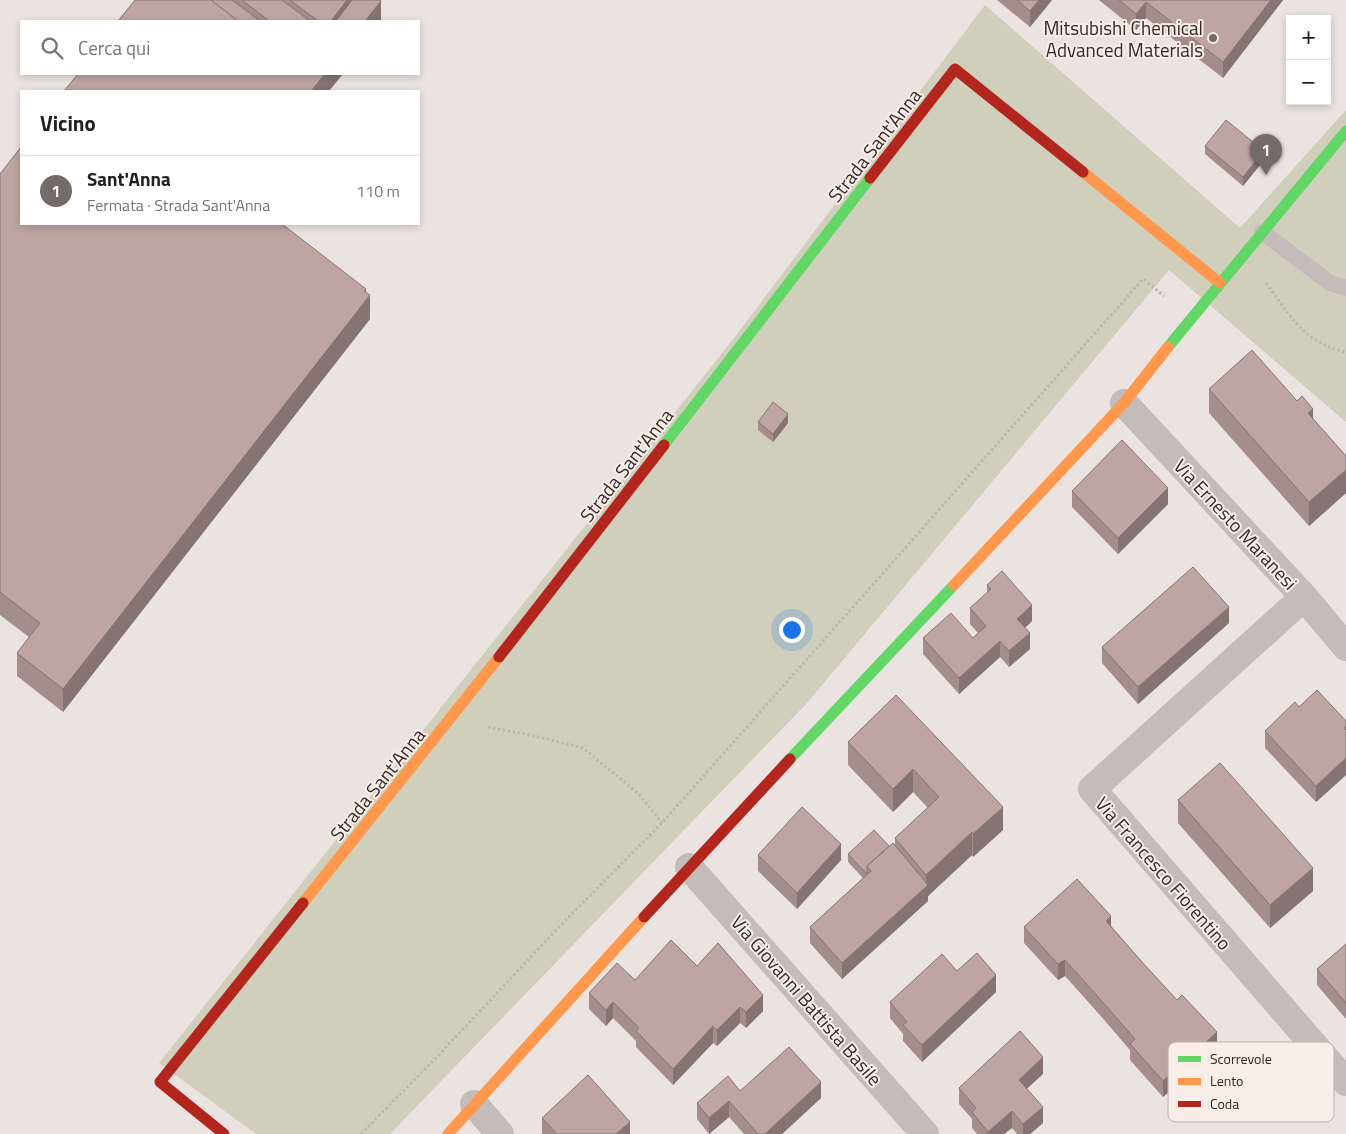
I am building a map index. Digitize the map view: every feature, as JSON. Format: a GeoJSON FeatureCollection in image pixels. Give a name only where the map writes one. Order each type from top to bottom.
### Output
{"type":"FeatureCollection","features":[{"type":"Feature","properties":{"kind":"street","name":"Strada Sant'Anna"},"geometry":{"type":"LineString","coordinates":[[224,1134],[160,1082],[458,710],[955,69],[1220,283]]}},
{"type":"Feature","properties":{"kind":"street"},"geometry":{"type":"LineString","coordinates":[[448,1134],[689,867],[1124,403],[1220,283],[1346,131]]}},
{"type":"Feature","properties":{"kind":"street","name":"Via Ernesto Maranesi"},"geometry":{"type":"LineString","coordinates":[[1124,403],[1304,597],[1346,646]]}},
{"type":"Feature","properties":{"kind":"street","name":"Via Francesco Fiorentino"},"geometry":{"type":"LineString","coordinates":[[1304,597],[1092,789],[1311,1042]]}},
{"type":"Feature","properties":{"kind":"street","name":"Via Giovanni Battista Basile"},"geometry":{"type":"LineString","coordinates":[[689,867],[925,1134]]}},
{"type":"Feature","properties":{"kind":"street","name":"Via Francesco Fiorentino"},"geometry":{"type":"LineString","coordinates":[[1334,1068],[1346,1082]]}},
{"type":"Feature","properties":{"kind":"street"},"geometry":{"type":"LineString","coordinates":[[474,1104],[500,1134]]}},
{"type":"Feature","properties":{"kind":"lane"},"geometry":{"type":"LineString","coordinates":[[1262,232],[1330,283],[1346,288]]}},
{"type":"Feature","properties":{"kind":"path"},"geometry":{"type":"LineString","coordinates":[[1245,253],[1293,320],[1315,341],[1346,352]]}},
{"type":"Feature","properties":{"kind":"path"},"geometry":{"type":"LineString","coordinates":[[361,1134],[435,1059],[559,927],[662,823],[1143,279],[1191,319]]}},
{"type":"Feature","properties":{"kind":"path"},"geometry":{"type":"LineString","coordinates":[[458,710],[489,727],[582,748],[639,794],[662,823]]}},
{"type":"Feature","properties":{"kind":"green space"},"geometry":{"type":"Polygon","coordinates":[[[985,5],[1240,228],[1346,110],[1346,422],[1169,270],[808,702],[390,1134],[256,1134],[159,1063],[734,338],[985,5]]]}},
{"type":"Feature","properties":{"kind":"building"},"geometry":{"type":"Polygon","coordinates":[[[135,0],[211,0],[237,20],[119,20],[135,0]]]}},
{"type":"Feature","properties":{"kind":"building"},"geometry":{"type":"Polygon","coordinates":[[[211,0],[232,0],[259,20],[237,20],[211,0]]]}},
{"type":"Feature","properties":{"kind":"building"},"geometry":{"type":"Polygon","coordinates":[[[242,0],[282,0],[309,20],[268,20],[242,0]]]}},
{"type":"Feature","properties":{"kind":"building"},"geometry":{"type":"Polygon","coordinates":[[[290,0],[347,0],[332,20],[317,20],[290,0]]]}},
{"type":"Feature","properties":{"kind":"building"},"geometry":{"type":"Polygon","coordinates":[[[352,0],[381,1],[366,20],[337,20],[352,0]]]}},
{"type":"Feature","properties":{"kind":"building"},"geometry":{"type":"Polygon","coordinates":[[[1017,0],[1039,0],[1030,11],[1017,0]]]}},
{"type":"Feature","properties":{"kind":"building","name":"Mitsubishi Chemical Advanced Materials"},"geometry":{"type":"Polygon","coordinates":[[[1119,0],[1271,0],[1223,62],[1146,2],[1136,14],[1119,0]]]}},
{"type":"Feature","properties":{"kind":"building"},"geometry":{"type":"Polygon","coordinates":[[[77,75],[324,75],[312,90],[65,90],[77,75]]]}},
{"type":"Feature","properties":{"kind":"building"},"geometry":{"type":"Polygon","coordinates":[[[1226,120],[1264,151],[1243,177],[1205,146],[1226,120]]]}},
{"type":"Feature","properties":{"kind":"building"},"geometry":{"type":"Polygon","coordinates":[[[20,148],[20,225],[283,225],[366,289],[364,291],[370,295],[63,689],[17,653],[40,623],[0,592],[0,174],[20,148]]]}},
{"type":"Feature","properties":{"kind":"building"},"geometry":{"type":"Polygon","coordinates":[[[1252,350],[1297,401],[1302,396],[1313,409],[1308,413],[1346,456],[1346,470],[1309,502],[1209,389],[1252,350]]]}},
{"type":"Feature","properties":{"kind":"building"},"geometry":{"type":"Polygon","coordinates":[[[773,402],[788,414],[773,434],[758,422],[773,402]]]}},
{"type":"Feature","properties":{"kind":"building"},"geometry":{"type":"Polygon","coordinates":[[[1122,440],[1168,488],[1118,538],[1072,491],[1122,440]]]}},
{"type":"Feature","properties":{"kind":"building"},"geometry":{"type":"Polygon","coordinates":[[[1193,567],[1229,607],[1138,687],[1102,647],[1193,567]]]}},
{"type":"Feature","properties":{"kind":"building"},"geometry":{"type":"Polygon","coordinates":[[[1002,571],[1032,605],[1017,619],[1030,633],[1009,651],[1000,641],[959,678],[923,638],[951,613],[973,638],[986,626],[970,608],[991,589],[987,585],[1002,571]]]}},
{"type":"Feature","properties":{"kind":"building"},"geometry":{"type":"Polygon","coordinates":[[[1317,690],[1346,721],[1344,728],[1346,730],[1346,758],[1316,786],[1265,731],[1295,702],[1299,707],[1317,690]]]}},
{"type":"Feature","properties":{"kind":"building"},"geometry":{"type":"Polygon","coordinates":[[[896,695],[1003,807],[973,834],[972,832],[926,875],[895,838],[939,797],[913,769],[893,789],[848,742],[896,695]]]}},
{"type":"Feature","properties":{"kind":"building"},"geometry":{"type":"Polygon","coordinates":[[[1220,763],[1313,868],[1270,905],[1178,800],[1220,763]]]}},
{"type":"Feature","properties":{"kind":"building"},"geometry":{"type":"Polygon","coordinates":[[[802,807],[841,844],[797,893],[758,855],[802,807]]]}},
{"type":"Feature","properties":{"kind":"building"},"geometry":{"type":"Polygon","coordinates":[[[874,830],[889,846],[867,866],[867,874],[848,854],[874,830]]]}},
{"type":"Feature","properties":{"kind":"building"},"geometry":{"type":"Polygon","coordinates":[[[893,843],[928,885],[842,963],[810,927],[871,871],[867,866],[893,843]]]}},
{"type":"Feature","properties":{"kind":"building"},"geometry":{"type":"Polygon","coordinates":[[[1077,879],[1111,916],[1106,921],[1142,962],[1177,1000],[1182,995],[1217,1032],[1206,1042],[1168,1042],[1168,1076],[1163,1081],[1130,1044],[1135,1039],[1065,960],[1058,964],[1024,927],[1077,879]]]}},
{"type":"Feature","properties":{"kind":"building"},"geometry":{"type":"Polygon","coordinates":[[[671,940],[697,966],[718,943],[763,995],[746,1012],[740,1007],[717,1030],[713,1026],[673,1069],[636,1031],[639,1028],[613,1002],[606,1010],[589,993],[617,963],[635,980],[671,940]]]}},
{"type":"Feature","properties":{"kind":"building"},"geometry":{"type":"Polygon","coordinates":[[[1346,944],[1346,1003],[1317,969],[1346,944]]]}},
{"type":"Feature","properties":{"kind":"building"},"geometry":{"type":"Polygon","coordinates":[[[977,953],[996,975],[922,1045],[903,1025],[907,1022],[890,1002],[942,954],[957,971],[977,953]]]}},
{"type":"Feature","properties":{"kind":"building"},"geometry":{"type":"Polygon","coordinates":[[[1020,1031],[1043,1057],[1019,1080],[1043,1107],[1023,1124],[1012,1111],[988,1132],[972,1112],[976,1108],[959,1088],[1020,1031]]]}},
{"type":"Feature","properties":{"kind":"building"},"geometry":{"type":"Polygon","coordinates":[[[789,1047],[821,1082],[765,1134],[758,1134],[729,1101],[709,1118],[697,1103],[728,1076],[740,1091],[789,1047]]]}},
{"type":"Feature","properties":{"kind":"building"},"geometry":{"type":"Polygon","coordinates":[[[588,1075],[630,1122],[616,1134],[557,1134],[542,1118],[588,1075]]]}},
{"type":"Feature","properties":{"kind":"traffic: fast"},"geometry":{"type":"LineString","coordinates":[[1168,347],[1346,131]]}},
{"type":"Feature","properties":{"kind":"traffic: fast"},"geometry":{"type":"LineString","coordinates":[[664,445],[870,178]]}},
{"type":"Feature","properties":{"kind":"traffic: fast"},"geometry":{"type":"LineString","coordinates":[[790,759],[954,585]]}},
{"type":"Feature","properties":{"kind":"traffic: slow"},"geometry":{"type":"LineString","coordinates":[[1083,172],[1220,283]]}},
{"type":"Feature","properties":{"kind":"traffic: slow"},"geometry":{"type":"LineString","coordinates":[[954,585],[1124,403],[1168,347]]}},
{"type":"Feature","properties":{"kind":"traffic: slow"},"geometry":{"type":"LineString","coordinates":[[303,903],[499,657]]}},
{"type":"Feature","properties":{"kind":"traffic: slow"},"geometry":{"type":"LineString","coordinates":[[448,1134],[644,917]]}},
{"type":"Feature","properties":{"kind":"traffic: jam"},"geometry":{"type":"LineString","coordinates":[[870,178],[955,69],[1083,172]]}},
{"type":"Feature","properties":{"kind":"traffic: jam"},"geometry":{"type":"LineString","coordinates":[[499,657],[664,445]]}},
{"type":"Feature","properties":{"kind":"traffic: jam"},"geometry":{"type":"LineString","coordinates":[[644,917],[790,759]]}},
{"type":"Feature","properties":{"kind":"traffic: jam"},"geometry":{"type":"LineString","coordinates":[[224,1134],[160,1082],[303,903]]}},
{"type":"Feature","properties":{"kind":"place","name":"Mitsubishi Chemical Advanced Materials"},"geometry":{"type":"Point","coordinates":[1213,38]}},
{"type":"Feature","properties":{"kind":"place","name":"Sant'Anna"},"geometry":{"type":"Point","coordinates":[1266,175]}}]}
